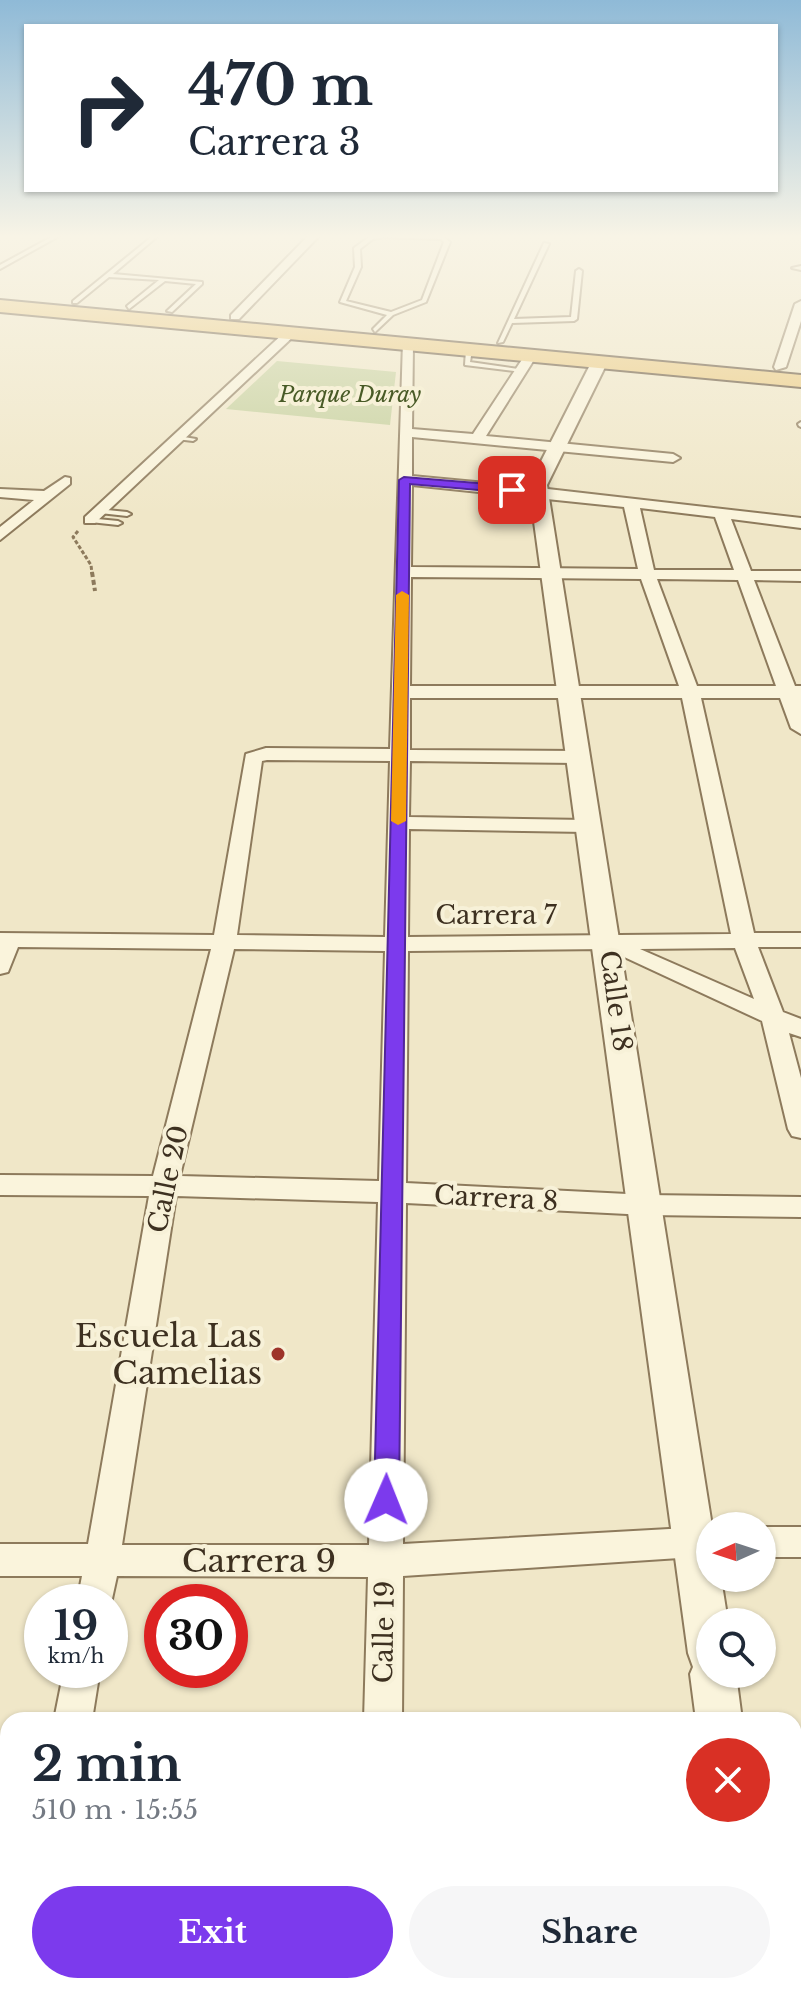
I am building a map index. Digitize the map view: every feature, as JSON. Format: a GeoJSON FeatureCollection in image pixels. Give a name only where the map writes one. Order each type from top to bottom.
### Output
{"type":"FeatureCollection","features":[{"type":"Feature","properties":{"kind":"highway"},"geometry":{"type":"LineString","coordinates":[[228,328],[469,350],[526,362],[599,363],[801,381]]}},
{"type":"Feature","properties":{"kind":"highway"},"geometry":{"type":"LineString","coordinates":[[354,328],[791,368]]}},
{"type":"Feature","properties":{"kind":"street"},"geometry":{"type":"LineString","coordinates":[[791,368],[797,328]]}},
{"type":"Feature","properties":{"kind":"street"},"geometry":{"type":"LineString","coordinates":[[95,515],[186,439],[290,334]]}},
{"type":"Feature","properties":{"kind":"street","name":"Calle 19"},"geometry":{"type":"LineString","coordinates":[[383,1712],[407,345]]}},
{"type":"Feature","properties":{"kind":"street"},"geometry":{"type":"LineString","coordinates":[[478,438],[526,362]]}},
{"type":"Feature","properties":{"kind":"street"},"geometry":{"type":"LineString","coordinates":[[539,492],[538,485],[599,363]]}},
{"type":"Feature","properties":{"kind":"street"},"geometry":{"type":"LineString","coordinates":[[405,432],[673,458]]}},
{"type":"Feature","properties":{"kind":"street"},"geometry":{"type":"LineString","coordinates":[[404,480],[539,492],[801,523]]}},
{"type":"Feature","properties":{"kind":"street"},"geometry":{"type":"LineString","coordinates":[[0,535],[65,481]]}},
{"type":"Feature","properties":{"kind":"street","name":"Calle 18"},"geometry":{"type":"LineString","coordinates":[[539,492],[586,826],[608,943],[697,1512]]}},
{"type":"Feature","properties":{"kind":"street"},"geometry":{"type":"LineString","coordinates":[[0,493],[47,496]]}},
{"type":"Feature","properties":{"kind":"street"},"geometry":{"type":"LineString","coordinates":[[631,504],[647,574],[691,694],[744,942],[773,1017],[801,1129]]}},
{"type":"Feature","properties":{"kind":"street"},"geometry":{"type":"LineString","coordinates":[[722,515],[795,692],[801,728]]}},
{"type":"Feature","properties":{"kind":"street"},"geometry":{"type":"LineString","coordinates":[[403,572],[801,576]]}},
{"type":"Feature","properties":{"kind":"street"},"geometry":{"type":"LineString","coordinates":[[401,692],[795,692]]}},
{"type":"Feature","properties":{"kind":"street","name":"Calle 20"},"geometry":{"type":"LineString","coordinates":[[99,1584],[164,1186],[224,943],[253,758],[266,754],[400,756]]}},
{"type":"Feature","properties":{"kind":"street"},"geometry":{"type":"LineString","coordinates":[[400,756],[578,757]]}},
{"type":"Feature","properties":{"kind":"street"},"geometry":{"type":"LineString","coordinates":[[398,823],[586,826]]}},
{"type":"Feature","properties":{"kind":"street"},"geometry":{"type":"LineString","coordinates":[[0,967],[4,940]]}},
{"type":"Feature","properties":{"kind":"street","name":"Carrera 7"},"geometry":{"type":"LineString","coordinates":[[4,940],[396,944],[801,940]]}},
{"type":"Feature","properties":{"kind":"street"},"geometry":{"type":"LineString","coordinates":[[608,943],[801,1029]]}},
{"type":"Feature","properties":{"kind":"street","name":"Carrera 8"},"geometry":{"type":"LineString","coordinates":[[0,1185],[392,1192],[647,1205],[801,1207]]}},
{"type":"Feature","properties":{"kind":"street","name":"Carrera 9"},"geometry":{"type":"LineString","coordinates":[[0,1560],[385,1561],[696,1542]]}},
{"type":"Feature","properties":{"kind":"street"},"geometry":{"type":"LineString","coordinates":[[776,1542],[801,1542]]}},
{"type":"Feature","properties":{"kind":"street"},"geometry":{"type":"LineString","coordinates":[[74,1712],[79,1688]]}},
{"type":"Feature","properties":{"kind":"street"},"geometry":{"type":"LineString","coordinates":[[715,1688],[718,1712]]}},
{"type":"Feature","properties":{"kind":"lane"},"geometry":{"type":"LineString","coordinates":[[500,342],[507,328]]}},
{"type":"Feature","properties":{"kind":"lane"},"geometry":{"type":"LineString","coordinates":[[95,515],[127,514]]}},
{"type":"Feature","properties":{"kind":"lane"},"geometry":{"type":"LineString","coordinates":[[95,515],[118,523]]}},
{"type":"Feature","properties":{"kind":"path"},"geometry":{"type":"LineString","coordinates":[[95,515],[73,537],[91,565],[95,591]]}},
{"type":"Feature","properties":{"kind":"green space","name":"Parque Duray"},"geometry":{"type":"Polygon","coordinates":[[[277,361],[396,372],[390,425],[226,409],[277,361]]]}},
{"type":"Feature","properties":{"kind":"slow traffic"},"geometry":{"type":"LineString","coordinates":[[398,821],[402,595]]}},
{"type":"Feature","properties":{"kind":"place","name":"Escuela Las Camelias"},"geometry":{"type":"Point","coordinates":[278,1354]}},
{"type":"Feature","properties":{"kind":"route"},"geometry":{"type":"LineString","coordinates":[[386,1500],[404,480],[512,490]]}}]}
